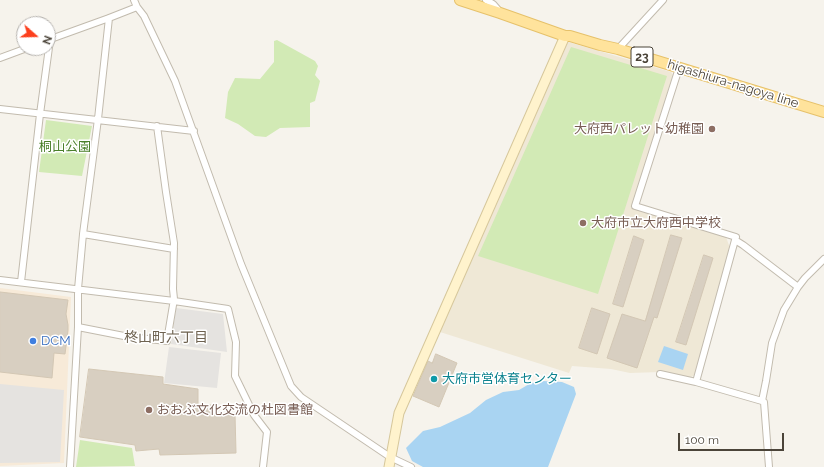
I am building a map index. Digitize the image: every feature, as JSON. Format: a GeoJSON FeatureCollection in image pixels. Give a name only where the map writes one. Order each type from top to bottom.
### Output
{"type":"FeatureCollection","features":[{"type":"Feature","properties":{"kind":"main road","name":"higashiura-nagoya line"},"geometry":{"type":"LineString","coordinates":[[460,0],[565,36],[618,49],[824,112]]}},
{"type":"Feature","properties":{"kind":"street"},"geometry":{"type":"LineString","coordinates":[[134,0],[144,16],[175,81],[241,264],[291,386],[301,397],[390,457],[411,467]]}},
{"type":"Feature","properties":{"kind":"street"},"geometry":{"type":"LineString","coordinates":[[486,0],[493,4],[500,13]]}},
{"type":"Feature","properties":{"kind":"street"},"geometry":{"type":"LineString","coordinates":[[618,49],[663,0]]}},
{"type":"Feature","properties":{"kind":"street"},"geometry":{"type":"LineString","coordinates":[[56,37],[137,7]]}},
{"type":"Feature","properties":{"kind":"street"},"geometry":{"type":"LineString","coordinates":[[70,467],[78,327],[78,289],[83,234],[109,18]]}},
{"type":"Feature","properties":{"kind":"street"},"geometry":{"type":"LineString","coordinates":[[389,467],[399,413],[565,36]]}},
{"type":"Feature","properties":{"kind":"street"},"geometry":{"type":"LineString","coordinates":[[0,58],[16,52]]}},
{"type":"Feature","properties":{"kind":"street"},"geometry":{"type":"LineString","coordinates":[[21,282],[47,56]]}},
{"type":"Feature","properties":{"kind":"street"},"geometry":{"type":"LineString","coordinates":[[679,68],[635,206],[736,237],[735,240],[798,287]]}},
{"type":"Feature","properties":{"kind":"street"},"geometry":{"type":"LineString","coordinates":[[0,109],[194,131]]}},
{"type":"Feature","properties":{"kind":"street"},"geometry":{"type":"LineString","coordinates":[[78,327],[130,337],[168,340],[174,301],[174,243],[157,126]]}},
{"type":"Feature","properties":{"kind":"street"},"geometry":{"type":"LineString","coordinates":[[83,234],[174,249]]}},
{"type":"Feature","properties":{"kind":"street"},"geometry":{"type":"LineString","coordinates":[[696,382],[735,240]]}},
{"type":"Feature","properties":{"kind":"street"},"geometry":{"type":"LineString","coordinates":[[769,467],[764,402],[762,401],[772,343],[784,310],[798,287],[824,259]]}},
{"type":"Feature","properties":{"kind":"street"},"geometry":{"type":"LineString","coordinates":[[0,280],[228,309],[236,342],[235,376],[254,415],[267,432],[263,467]]}},
{"type":"Feature","properties":{"kind":"street"},"geometry":{"type":"LineString","coordinates":[[660,374],[696,382],[762,401]]}},
{"type":"Feature","properties":{"kind":"shaded area","name":"大府市立大府西中学校"},"geometry":{"type":"Polygon","coordinates":[[[568,42],[671,72],[673,75],[631,208],[726,237],[730,248],[695,375],[689,378],[660,372],[630,373],[611,369],[572,366],[569,373],[440,332],[568,42]]]}},
{"type":"Feature","properties":{"kind":"shaded area"},"geometry":{"type":"Polygon","coordinates":[[[0,288],[71,297],[64,463],[0,466],[0,288]]]}},
{"type":"Feature","properties":{"kind":"shaded area"},"geometry":{"type":"Polygon","coordinates":[[[176,308],[223,314],[227,352],[171,344],[176,308]]]}},
{"type":"Feature","properties":{"kind":"shaded area"},"geometry":{"type":"Polygon","coordinates":[[[169,347],[221,353],[217,388],[164,383],[169,347]]]}},
{"type":"Feature","properties":{"kind":"shaded area"},"geometry":{"type":"Polygon","coordinates":[[[0,384],[64,390],[60,462],[0,463],[0,384]]]}},
{"type":"Feature","properties":{"kind":"green space"},"geometry":{"type":"Polygon","coordinates":[[[277,40],[315,61],[318,66],[315,75],[320,81],[315,101],[310,103],[310,127],[280,128],[266,137],[255,136],[238,124],[225,118],[228,92],[235,78],[260,79],[274,62],[274,41],[277,40]]]}},
{"type":"Feature","properties":{"kind":"green space"},"geometry":{"type":"Polygon","coordinates":[[[571,47],[667,76],[598,294],[478,256],[571,47]]]}},
{"type":"Feature","properties":{"kind":"green space","name":"桐山公園"},"geometry":{"type":"Polygon","coordinates":[[[46,120],[92,126],[82,176],[39,172],[46,120]]]}},
{"type":"Feature","properties":{"kind":"green space"},"geometry":{"type":"Polygon","coordinates":[[[80,440],[132,448],[135,466],[76,467],[80,440]]]}},
{"type":"Feature","properties":{"kind":"water"},"geometry":{"type":"Polygon","coordinates":[[[664,346],[688,354],[683,370],[658,362],[664,346]]]}},
{"type":"Feature","properties":{"kind":"water"},"geometry":{"type":"Polygon","coordinates":[[[543,381],[562,382],[574,387],[576,394],[548,467],[423,467],[412,461],[406,448],[423,431],[440,427],[470,413],[486,400],[503,392],[519,390],[531,383],[543,381]]]}},
{"type":"Feature","properties":{"kind":"building"},"geometry":{"type":"Polygon","coordinates":[[[671,235],[682,238],[657,318],[654,317],[637,368],[607,358],[622,314],[645,321],[671,235]]]}},
{"type":"Feature","properties":{"kind":"building"},"geometry":{"type":"Polygon","coordinates":[[[634,236],[644,240],[623,307],[613,304],[634,236]]]}},
{"type":"Feature","properties":{"kind":"building"},"geometry":{"type":"Polygon","coordinates":[[[704,255],[713,258],[686,345],[676,342],[704,255]]]}},
{"type":"Feature","properties":{"kind":"building","name":"DCM"},"geometry":{"type":"Polygon","coordinates":[[[0,292],[68,300],[66,314],[68,330],[65,354],[54,353],[52,378],[0,372],[0,292]]]}},
{"type":"Feature","properties":{"kind":"building"},"geometry":{"type":"Polygon","coordinates":[[[592,308],[610,314],[597,354],[579,348],[592,308]]]}},
{"type":"Feature","properties":{"kind":"building","name":"大府市営体育センター"},"geometry":{"type":"Polygon","coordinates":[[[436,354],[457,363],[439,407],[413,396],[428,361],[432,363],[436,354]]]}},
{"type":"Feature","properties":{"kind":"building","name":"おおぶ文化交流の杜図書館"},"geometry":{"type":"Polygon","coordinates":[[[89,369],[163,377],[163,384],[198,389],[198,405],[213,405],[214,414],[235,414],[236,453],[160,455],[159,449],[136,451],[135,445],[80,437],[89,369]]]}},
{"type":"Feature","properties":{"kind":"place","name":"大府西パレット幼稚園"},"geometry":{"type":"Point","coordinates":[712,129]}},
{"type":"Feature","properties":{"kind":"place","name":"大府市立大府西中学校"},"geometry":{"type":"Point","coordinates":[583,223]}},
{"type":"Feature","properties":{"kind":"place","name":"DCM"},"geometry":{"type":"Point","coordinates":[33,341]}},
{"type":"Feature","properties":{"kind":"place","name":"大府市営体育センター"},"geometry":{"type":"Point","coordinates":[434,379]}},
{"type":"Feature","properties":{"kind":"place","name":"おおぶ文化交流の杜図書館"},"geometry":{"type":"Point","coordinates":[149,410]}},
{"type":"Feature","properties":{"kind":"district","name":"柊山町六丁目"},"geometry":{"type":"Point","coordinates":[166,338]}}]}
